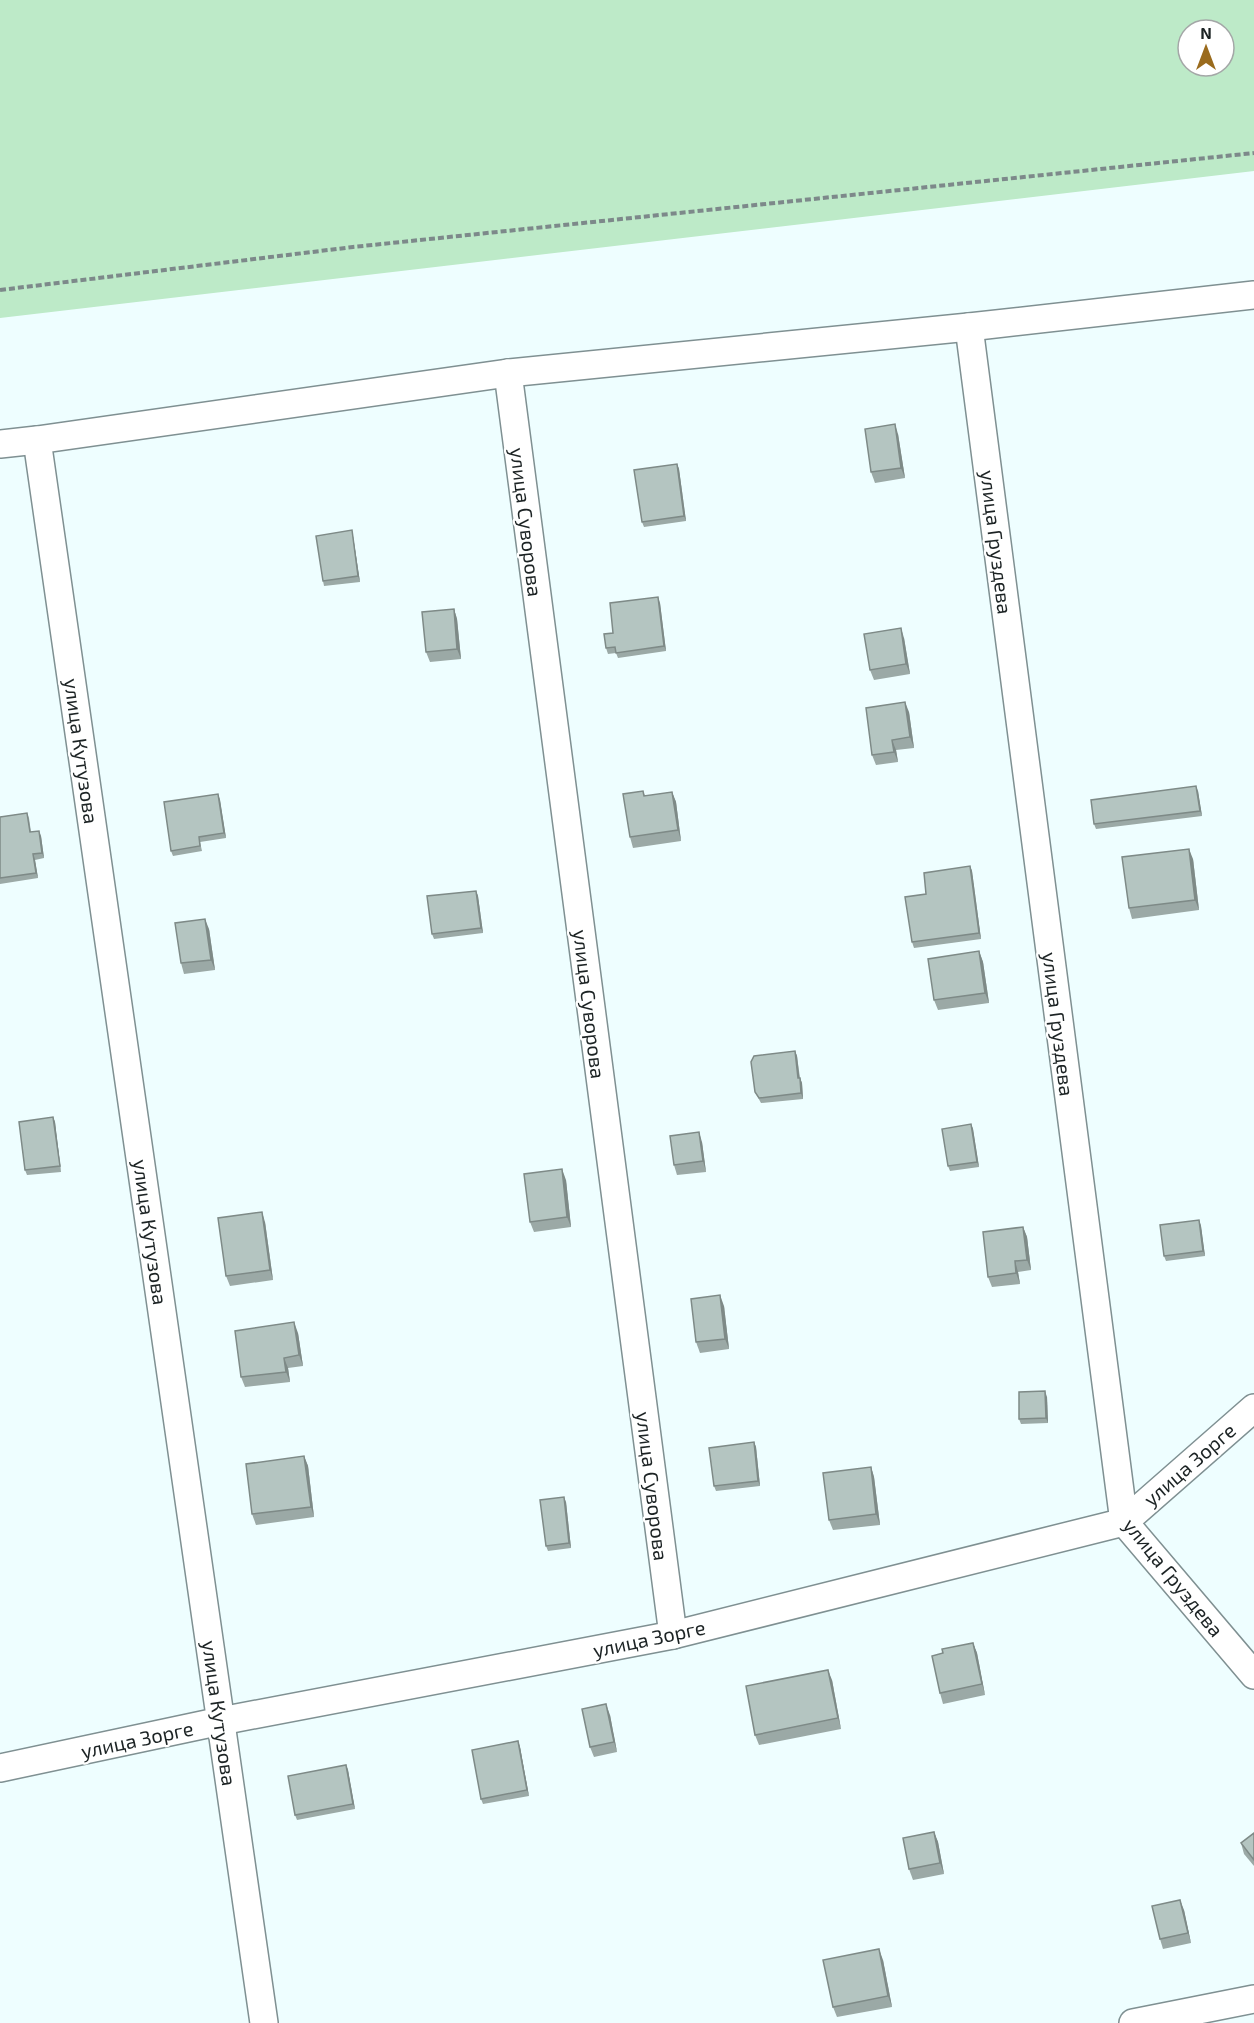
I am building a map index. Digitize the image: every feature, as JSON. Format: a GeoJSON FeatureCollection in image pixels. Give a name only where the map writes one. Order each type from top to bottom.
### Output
{"type":"FeatureCollection","features":[{"type":"Feature","properties":{"kind":"street"},"geometry":{"type":"LineString","coordinates":[[0,444],[508,373],[969,327],[1254,295]]}},
{"type":"Feature","properties":{"kind":"street","name":"улица Груздева"},"geometry":{"type":"LineString","coordinates":[[969,327],[1124,1522],[1254,1675]]}},
{"type":"Feature","properties":{"kind":"street","name":"улица Суворова"},"geometry":{"type":"LineString","coordinates":[[508,373],[673,1635]]}},
{"type":"Feature","properties":{"kind":"street","name":"улица Кутузова"},"geometry":{"type":"LineString","coordinates":[[37,440],[264,2023]]}},
{"type":"Feature","properties":{"kind":"street","name":"улица Зорге"},"geometry":{"type":"LineString","coordinates":[[0,1768],[221,1720],[673,1635],[1124,1522],[1254,1408]]}},
{"type":"Feature","properties":{"kind":"street"},"geometry":{"type":"LineString","coordinates":[[1133,2023],[1254,1999]]}},
{"type":"Feature","properties":{"kind":"path"},"geometry":{"type":"LineString","coordinates":[[0,290],[364,246],[1254,153]]}},
{"type":"Feature","properties":{"kind":"green space"},"geometry":{"type":"Polygon","coordinates":[[[0,0],[1254,0],[1254,171],[0,318],[0,0]]]}},
{"type":"Feature","properties":{"kind":"building"},"geometry":{"type":"Polygon","coordinates":[[[895,424],[901,468],[871,472],[865,429],[895,424]]]}},
{"type":"Feature","properties":{"kind":"building"},"geometry":{"type":"Polygon","coordinates":[[[677,464],[684,516],[642,522],[634,470],[677,464]]]}},
{"type":"Feature","properties":{"kind":"building"},"geometry":{"type":"Polygon","coordinates":[[[352,530],[358,576],[323,581],[316,536],[352,530]]]}},
{"type":"Feature","properties":{"kind":"building"},"geometry":{"type":"Polygon","coordinates":[[[658,597],[664,646],[616,653],[615,647],[606,648],[604,634],[613,633],[610,603],[658,597]]]}},
{"type":"Feature","properties":{"kind":"building"},"geometry":{"type":"Polygon","coordinates":[[[454,609],[457,649],[426,652],[422,612],[454,609]]]}},
{"type":"Feature","properties":{"kind":"building"},"geometry":{"type":"Polygon","coordinates":[[[901,628],[906,664],[870,670],[864,634],[901,628]]]}},
{"type":"Feature","properties":{"kind":"building"},"geometry":{"type":"Polygon","coordinates":[[[905,702],[910,737],[892,740],[894,752],[872,755],[866,708],[905,702]]]}},
{"type":"Feature","properties":{"kind":"building"},"geometry":{"type":"Polygon","coordinates":[[[1196,786],[1200,811],[1094,824],[1091,800],[1196,786]]]}},
{"type":"Feature","properties":{"kind":"building"},"geometry":{"type":"Polygon","coordinates":[[[643,791],[644,796],[672,792],[678,830],[630,837],[623,794],[643,791]]]}},
{"type":"Feature","properties":{"kind":"building"},"geometry":{"type":"Polygon","coordinates":[[[218,794],[224,833],[199,837],[200,846],[171,851],[164,802],[218,794]]]}},
{"type":"Feature","properties":{"kind":"building"},"geometry":{"type":"Polygon","coordinates":[[[27,813],[30,832],[39,831],[42,853],[33,854],[36,873],[0,878],[0,817],[27,813]]]}},
{"type":"Feature","properties":{"kind":"building"},"geometry":{"type":"Polygon","coordinates":[[[1189,849],[1195,900],[1129,908],[1122,857],[1189,849]]]}},
{"type":"Feature","properties":{"kind":"building"},"geometry":{"type":"Polygon","coordinates":[[[970,866],[979,933],[912,942],[905,897],[926,894],[924,873],[970,866]]]}},
{"type":"Feature","properties":{"kind":"building"},"geometry":{"type":"Polygon","coordinates":[[[476,891],[481,928],[432,934],[427,896],[476,891]]]}},
{"type":"Feature","properties":{"kind":"building"},"geometry":{"type":"Polygon","coordinates":[[[205,919],[211,960],[181,963],[175,923],[205,919]]]}},
{"type":"Feature","properties":{"kind":"building"},"geometry":{"type":"Polygon","coordinates":[[[979,951],[985,993],[934,1000],[928,959],[979,951]]]}},
{"type":"Feature","properties":{"kind":"building"},"geometry":{"type":"Polygon","coordinates":[[[795,1051],[801,1093],[759,1098],[755,1092],[751,1062],[754,1056],[795,1051]]]}},
{"type":"Feature","properties":{"kind":"building"},"geometry":{"type":"Polygon","coordinates":[[[53,1117],[60,1166],[25,1170],[19,1122],[53,1117]]]}},
{"type":"Feature","properties":{"kind":"building"},"geometry":{"type":"Polygon","coordinates":[[[971,1124],[977,1162],[948,1166],[942,1129],[971,1124]]]}},
{"type":"Feature","properties":{"kind":"building"},"geometry":{"type":"Polygon","coordinates":[[[699,1132],[703,1161],[674,1165],[670,1136],[699,1132]]]}},
{"type":"Feature","properties":{"kind":"building"},"geometry":{"type":"Polygon","coordinates":[[[562,1169],[567,1217],[530,1222],[524,1174],[562,1169]]]}},
{"type":"Feature","properties":{"kind":"building"},"geometry":{"type":"Polygon","coordinates":[[[262,1212],[270,1270],[226,1276],[218,1218],[262,1212]]]}},
{"type":"Feature","properties":{"kind":"building"},"geometry":{"type":"Polygon","coordinates":[[[1199,1220],[1203,1251],[1164,1256],[1160,1225],[1199,1220]]]}},
{"type":"Feature","properties":{"kind":"building"},"geometry":{"type":"Polygon","coordinates":[[[1023,1227],[1027,1260],[1015,1261],[1016,1273],[988,1277],[983,1232],[1023,1227]]]}},
{"type":"Feature","properties":{"kind":"building"},"geometry":{"type":"Polygon","coordinates":[[[720,1295],[725,1339],[696,1342],[691,1299],[720,1295]]]}},
{"type":"Feature","properties":{"kind":"building"},"geometry":{"type":"Polygon","coordinates":[[[294,1322],[299,1355],[284,1358],[286,1372],[241,1377],[235,1331],[294,1322]]]}},
{"type":"Feature","properties":{"kind":"building"},"geometry":{"type":"Polygon","coordinates":[[[1045,1391],[1046,1418],[1019,1419],[1019,1392],[1045,1391]]]}},
{"type":"Feature","properties":{"kind":"building"},"geometry":{"type":"Polygon","coordinates":[[[754,1442],[758,1481],[714,1486],[709,1448],[754,1442]]]}},
{"type":"Feature","properties":{"kind":"building"},"geometry":{"type":"Polygon","coordinates":[[[304,1456],[311,1507],[252,1514],[246,1464],[304,1456]]]}},
{"type":"Feature","properties":{"kind":"building"},"geometry":{"type":"Polygon","coordinates":[[[871,1467],[876,1514],[829,1520],[823,1473],[871,1467]]]}},
{"type":"Feature","properties":{"kind":"building"},"geometry":{"type":"Polygon","coordinates":[[[564,1497],[569,1543],[546,1546],[540,1500],[564,1497]]]}},
{"type":"Feature","properties":{"kind":"building"},"geometry":{"type":"Polygon","coordinates":[[[973,1643],[982,1684],[940,1693],[932,1656],[943,1653],[942,1649],[973,1643]]]}},
{"type":"Feature","properties":{"kind":"building"},"geometry":{"type":"Polygon","coordinates":[[[828,1670],[838,1718],[755,1735],[746,1686],[828,1670]]]}},
{"type":"Feature","properties":{"kind":"building"},"geometry":{"type":"Polygon","coordinates":[[[606,1704],[614,1742],[590,1747],[582,1709],[606,1704]]]}},
{"type":"Feature","properties":{"kind":"building"},"geometry":{"type":"Polygon","coordinates":[[[518,1741],[527,1790],[481,1799],[472,1750],[518,1741]]]}},
{"type":"Feature","properties":{"kind":"building"},"geometry":{"type":"Polygon","coordinates":[[[346,1765],[353,1804],[295,1815],[288,1776],[346,1765]]]}},
{"type":"Feature","properties":{"kind":"building"},"geometry":{"type":"Polygon","coordinates":[[[934,1832],[940,1863],[909,1869],[903,1838],[934,1832]]]}},
{"type":"Feature","properties":{"kind":"building"},"geometry":{"type":"Polygon","coordinates":[[[1254,1833],[1254,1860],[1241,1843],[1254,1833]]]}},
{"type":"Feature","properties":{"kind":"building"},"geometry":{"type":"Polygon","coordinates":[[[1180,1900],[1188,1933],[1160,1939],[1152,1906],[1180,1900]]]}},
{"type":"Feature","properties":{"kind":"building"},"geometry":{"type":"Polygon","coordinates":[[[879,1949],[888,1996],[833,2007],[823,1960],[879,1949]]]}}]}
